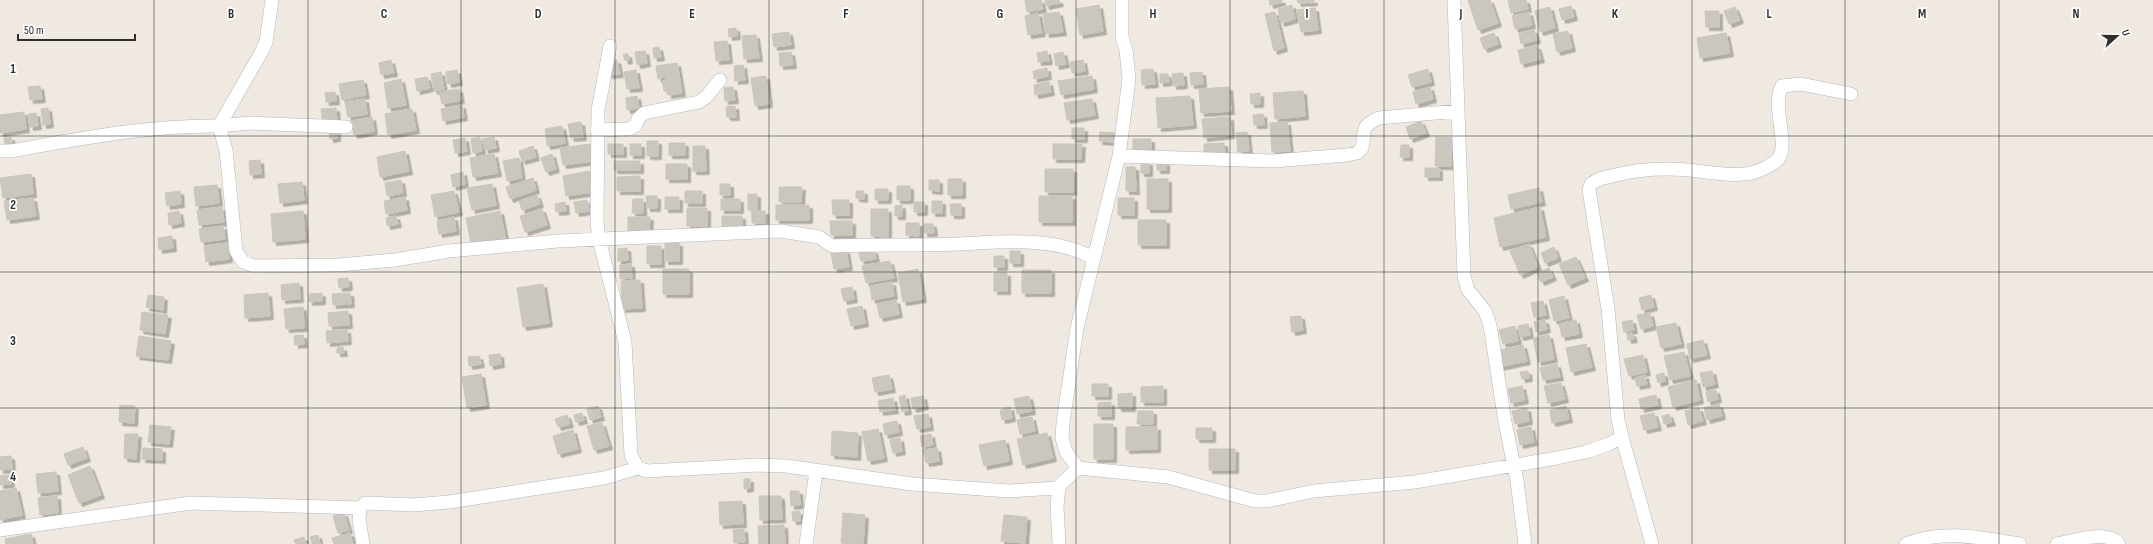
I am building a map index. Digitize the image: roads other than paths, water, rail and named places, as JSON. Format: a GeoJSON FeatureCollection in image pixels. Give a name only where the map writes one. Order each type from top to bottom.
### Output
{"type":"FeatureCollection","features":[{"type":"Feature","properties":{"kind":"street"},"geometry":{"type":"LineString","coordinates":[[272,0],[266,42],[262,52],[220,126],[226,150],[236,251],[243,262],[254,266],[338,265],[395,260],[449,251],[598,239],[780,231],[819,237],[832,246],[978,242],[1041,243],[1070,247],[1094,258]]}},
{"type":"Feature","properties":{"kind":"street"},"geometry":{"type":"LineString","coordinates":[[1122,0],[1122,37],[1126,50],[1129,79],[1119,156],[1077,328],[1063,423],[1062,438],[1066,452],[1078,468],[1168,477],[1255,501],[1267,501],[1314,491],[1415,482],[1586,452],[1609,444],[1622,436]]}},
{"type":"Feature","properties":{"kind":"street"},"geometry":{"type":"LineString","coordinates":[[1454,0],[1464,276],[1468,290],[1485,311],[1490,325],[1522,512],[1525,544]]}},
{"type":"Feature","properties":{"kind":"street"},"geometry":{"type":"LineString","coordinates":[[610,46],[598,110],[596,176],[598,239],[625,342],[630,455],[638,468]]}},
{"type":"Feature","properties":{"kind":"street"},"geometry":{"type":"LineString","coordinates":[[598,130],[629,129],[636,125],[642,113],[699,102],[706,97],[720,80]]}},
{"type":"Feature","properties":{"kind":"street"},"geometry":{"type":"LineString","coordinates":[[1652,544],[1618,420],[1608,309],[1590,184],[1597,179],[1626,172],[1663,169],[1745,174],[1768,166],[1779,158],[1783,149],[1779,112],[1779,96],[1782,86],[1801,84],[1850,94]]}},
{"type":"Feature","properties":{"kind":"street"},"geometry":{"type":"LineString","coordinates":[[1119,156],[1273,161],[1347,155],[1357,153],[1362,148],[1363,130],[1368,123],[1379,118],[1458,111]]}},
{"type":"Feature","properties":{"kind":"street"},"geometry":{"type":"LineString","coordinates":[[0,151],[10,151],[124,131],[193,126],[220,126],[249,123],[346,127]]}},
{"type":"Feature","properties":{"kind":"street"},"geometry":{"type":"LineString","coordinates":[[363,544],[359,519],[360,508],[365,503],[372,502],[413,505],[435,504],[531,491],[573,482],[604,478],[638,468],[647,471],[758,464],[912,484],[1008,491],[1051,490],[1059,486],[1078,468]]}},
{"type":"Feature","properties":{"kind":"street"},"geometry":{"type":"LineString","coordinates":[[806,544],[816,471]]}},
{"type":"Feature","properties":{"kind":"street"},"geometry":{"type":"LineString","coordinates":[[1059,486],[1057,506],[1059,544]]}},
{"type":"Feature","properties":{"kind":"street"},"geometry":{"type":"LineString","coordinates":[[0,530],[191,503],[360,508]]}},
{"type":"Feature","properties":{"kind":"street"},"geometry":{"type":"LineString","coordinates":[[1906,544],[1932,536],[1955,536],[2020,544]]}},
{"type":"Feature","properties":{"kind":"street"},"geometry":{"type":"LineString","coordinates":[[2057,544],[2102,536],[2111,537],[2119,544]]}}]}
